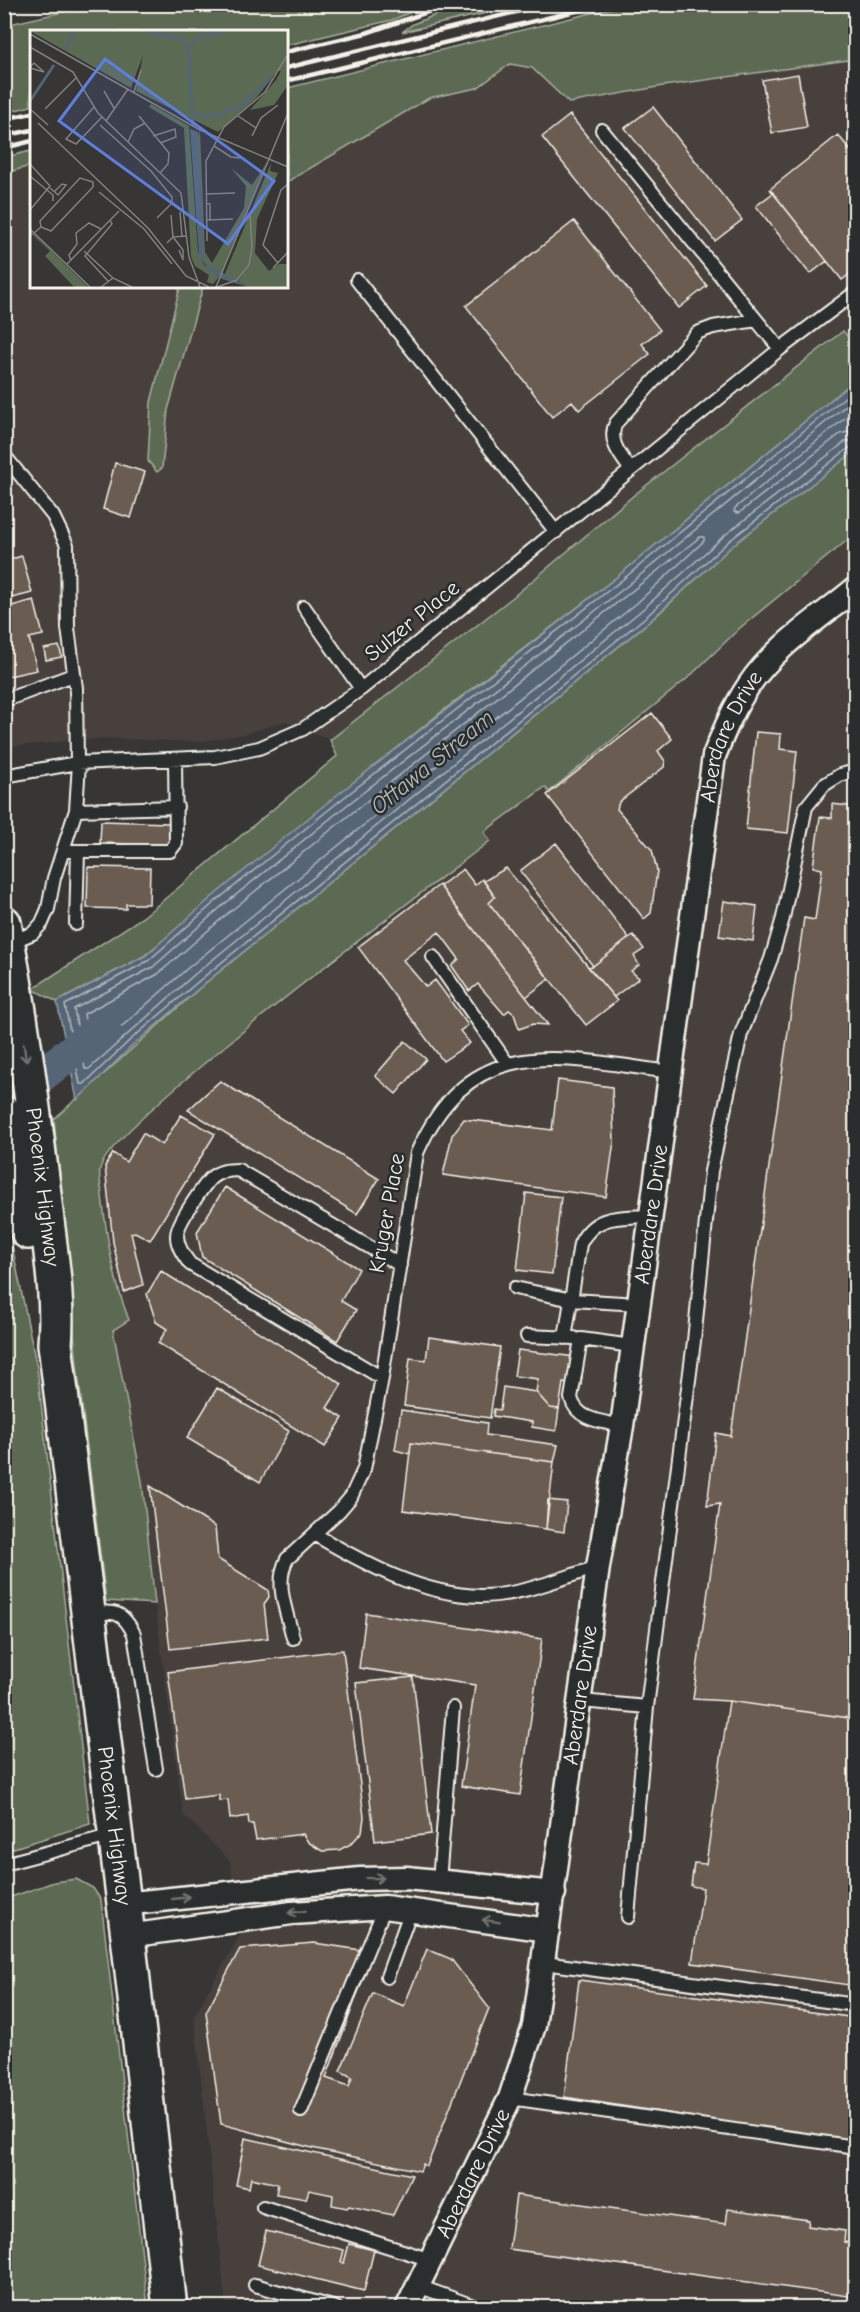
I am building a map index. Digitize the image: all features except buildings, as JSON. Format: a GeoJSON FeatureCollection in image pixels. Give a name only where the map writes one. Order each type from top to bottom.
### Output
{"type":"FeatureCollection","features":[{"type":"Feature","properties":{"kind":"main road","name":"Phoenix Highway"},"geometry":{"type":"LineString","coordinates":[[6,933],[18,995],[29,1174],[45,1320],[55,1344],[128,1936],[170,2307]]}},
{"type":"Feature","properties":{"kind":"main road","name":"Phoenix Highway"},"geometry":{"type":"LineString","coordinates":[[4,1113],[29,1174]]}},
{"type":"Feature","properties":{"kind":"street","name":"Aberdare Drive"},"geometry":{"type":"LineString","coordinates":[[407,2307],[510,2098],[534,2026],[598,1567],[622,1426],[714,756],[727,723],[750,684],[777,654],[855,588]]}},
{"type":"Feature","properties":{"kind":"street"},"geometry":{"type":"LineString","coordinates":[[123,1904],[360,1879],[407,1878],[554,1893]]}},
{"type":"Feature","properties":{"kind":"street"},"geometry":{"type":"LineString","coordinates":[[128,1936],[292,1913],[385,1907],[549,1929]]}},
{"type":"Feature","properties":{"kind":"lane"},"geometry":{"type":"LineString","coordinates":[[602,130],[780,349]]}},
{"type":"Feature","properties":{"kind":"lane"},"geometry":{"type":"LineString","coordinates":[[357,280],[556,532]]}},
{"type":"Feature","properties":{"kind":"lane","name":"Sulzer Place"},"geometry":{"type":"LineString","coordinates":[[4,776],[78,763],[215,757],[259,748],[303,729],[361,689],[780,349],[855,292]]}},
{"type":"Feature","properties":{"kind":"lane"},"geometry":{"type":"LineString","coordinates":[[631,470],[615,446],[613,430],[616,423],[697,333],[712,327],[756,320]]}},
{"type":"Feature","properties":{"kind":"lane"},"geometry":{"type":"LineString","coordinates":[[4,455],[53,516],[67,545],[68,628],[76,688],[78,763],[76,810],[42,923],[33,933],[6,933]]}},
{"type":"Feature","properties":{"kind":"lane"},"geometry":{"type":"LineString","coordinates":[[304,607],[361,689]]}},
{"type":"Feature","properties":{"kind":"lane"},"geometry":{"type":"LineString","coordinates":[[11,698],[73,675]]}},
{"type":"Feature","properties":{"kind":"lane"},"geometry":{"type":"LineString","coordinates":[[63,851],[170,851],[176,843],[175,759]]}},
{"type":"Feature","properties":{"kind":"lane"},"geometry":{"type":"LineString","coordinates":[[628,1917],[647,1707],[694,1341],[711,1171],[739,1046],[783,918],[806,807],[824,785],[840,775],[855,771]]}},
{"type":"Feature","properties":{"kind":"lane"},"geometry":{"type":"LineString","coordinates":[[76,810],[177,807]]}},
{"type":"Feature","properties":{"kind":"lane"},"geometry":{"type":"LineString","coordinates":[[76,924],[78,851]]}},
{"type":"Feature","properties":{"kind":"lane"},"geometry":{"type":"LineString","coordinates":[[433,957],[507,1063]]}},
{"type":"Feature","properties":{"kind":"lane","name":"Kruger Place"},"geometry":{"type":"LineString","coordinates":[[293,1638],[280,1581],[282,1570],[287,1559],[351,1497],[364,1469],[382,1378],[417,1153],[430,1124],[456,1094],[480,1075],[507,1063],[531,1058],[575,1060],[670,1072]]}},
{"type":"Feature","properties":{"kind":"lane"},"geometry":{"type":"LineString","coordinates":[[382,1378],[190,1264],[182,1253],[177,1239],[178,1229],[211,1178],[227,1170],[238,1170],[400,1265]]}},
{"type":"Feature","properties":{"kind":"lane"},"geometry":{"type":"LineString","coordinates":[[566,1338],[580,1244],[585,1232],[594,1224],[605,1219],[651,1216]]}},
{"type":"Feature","properties":{"kind":"lane"},"geometry":{"type":"LineString","coordinates":[[515,1288],[572,1300],[639,1304]]}},
{"type":"Feature","properties":{"kind":"lane"},"geometry":{"type":"LineString","coordinates":[[527,1336],[581,1339],[632,1347]]}},
{"type":"Feature","properties":{"kind":"lane"},"geometry":{"type":"LineString","coordinates":[[581,1339],[571,1398],[573,1406],[582,1416],[622,1426]]}},
{"type":"Feature","properties":{"kind":"lane"},"geometry":{"type":"LineString","coordinates":[[314,1534],[368,1564],[441,1592],[483,1596],[519,1591],[598,1567]]}},
{"type":"Feature","properties":{"kind":"lane"},"geometry":{"type":"LineString","coordinates":[[88,1615],[112,1611],[127,1619],[134,1634],[156,1769]]}},
{"type":"Feature","properties":{"kind":"lane"},"geometry":{"type":"LineString","coordinates":[[581,1701],[647,1707]]}},
{"type":"Feature","properties":{"kind":"lane"},"geometry":{"type":"LineString","coordinates":[[439,1881],[453,1708]]}},
{"type":"Feature","properties":{"kind":"lane"},"geometry":{"type":"LineString","coordinates":[[4,1864],[114,1835]]}},
{"type":"Feature","properties":{"kind":"lane"},"geometry":{"type":"LineString","coordinates":[[301,2111],[385,1907]]}},
{"type":"Feature","properties":{"kind":"lane"},"geometry":{"type":"LineString","coordinates":[[387,1977],[411,1910]]}},
{"type":"Feature","properties":{"kind":"lane"},"geometry":{"type":"LineString","coordinates":[[544,1963],[855,2005]]}},
{"type":"Feature","properties":{"kind":"lane"},"geometry":{"type":"LineString","coordinates":[[510,2098],[855,2147]]}},
{"type":"Feature","properties":{"kind":"lane"},"geometry":{"type":"LineString","coordinates":[[263,2207],[431,2260]]}},
{"type":"Feature","properties":{"kind":"lane"},"geometry":{"type":"LineString","coordinates":[[255,2285],[336,2307]]}},
{"type":"Feature","properties":{"kind":"lane"},"geometry":{"type":"LineString","coordinates":[[418,2286],[473,2306]]}},
{"type":"Feature","properties":{"kind":"shaded area"},"geometry":{"type":"Polygon","coordinates":[[[855,59],[855,335],[850,339],[843,331],[634,495],[513,597],[330,740],[285,721],[245,734],[198,742],[103,738],[5,747],[4,173],[30,166],[30,288],[180,288],[151,402],[162,468],[168,410],[203,288],[288,288],[288,181],[429,98],[477,88],[510,63],[532,68],[569,103],[663,86],[855,59]]]}},
{"type":"Feature","properties":{"kind":"shaded area"},"geometry":{"type":"Polygon","coordinates":[[[855,534],[855,2307],[226,2307],[194,2016],[240,1935],[230,1861],[183,1814],[155,1604],[142,1481],[113,1330],[128,1320],[107,1245],[100,1168],[129,1129],[227,1045],[490,841],[484,832],[545,787],[549,791],[689,677],[741,627],[855,534]]]}},
{"type":"Feature","properties":{"kind":"green space"},"geometry":{"type":"Polygon","coordinates":[[[94,4],[428,5],[392,20],[288,45],[288,30],[30,30],[30,106],[5,113],[5,25],[94,4]]]}},
{"type":"Feature","properties":{"kind":"green space"},"geometry":{"type":"Polygon","coordinates":[[[628,4],[855,5],[855,59],[663,86],[569,103],[532,68],[510,64],[477,88],[429,98],[288,181],[288,88],[628,4]]]}},
{"type":"Feature","properties":{"kind":"green space"},"geometry":{"type":"Polygon","coordinates":[[[460,5],[522,5],[402,32],[413,24],[460,5]]]}},
{"type":"Feature","properties":{"kind":"green space"},"geometry":{"type":"Polygon","coordinates":[[[30,151],[30,166],[5,173],[5,157],[30,151]]]}},
{"type":"Feature","properties":{"kind":"green space"},"geometry":{"type":"Polygon","coordinates":[[[180,288],[203,288],[168,410],[162,468],[157,472],[148,461],[151,402],[180,288]]]}},
{"type":"Feature","properties":{"kind":"green space"},"geometry":{"type":"Polygon","coordinates":[[[843,331],[850,339],[855,335],[855,380],[618,576],[440,713],[144,956],[57,1002],[32,989],[143,917],[337,756],[330,740],[513,597],[634,495],[843,331]]]}},
{"type":"Feature","properties":{"kind":"green space"},"geometry":{"type":"Polygon","coordinates":[[[855,451],[855,534],[741,627],[689,677],[549,792],[545,787],[484,832],[490,841],[277,1004],[212,1057],[156,1105],[117,1144],[100,1169],[111,1259],[129,1320],[113,1330],[142,1481],[155,1604],[106,1601],[77,1365],[54,1119],[203,985],[655,617],[733,545],[855,451]]]}},
{"type":"Feature","properties":{"kind":"green space"},"geometry":{"type":"Polygon","coordinates":[[[5,1211],[37,1368],[90,1824],[5,1851],[5,1211]]]}},
{"type":"Feature","properties":{"kind":"green space"},"geometry":{"type":"Polygon","coordinates":[[[76,1879],[93,1888],[101,1900],[148,2307],[5,2307],[5,1899],[54,1882],[76,1879]]]}},
{"type":"Feature","properties":{"kind":"water"},"geometry":{"type":"Polygon","coordinates":[[[855,380],[855,451],[733,545],[652,619],[203,985],[132,1046],[77,1100],[57,1002],[145,956],[212,897],[333,798],[618,576],[855,380]]]}},
{"type":"Feature","properties":{"kind":"waterway","name":"Ottawa Stream"},"geometry":{"type":"LineString","coordinates":[[4,1105],[104,1026]]}},
{"type":"Feature","properties":{"kind":"railway"},"geometry":{"type":"LineString","coordinates":[[288,52],[366,33],[451,4]]}},
{"type":"Feature","properties":{"kind":"railway"},"geometry":{"type":"LineString","coordinates":[[288,68],[549,4]]}},
{"type":"Feature","properties":{"kind":"railway"},"geometry":{"type":"LineString","coordinates":[[288,81],[605,4]]}},
{"type":"Feature","properties":{"kind":"railway"},"geometry":{"type":"LineString","coordinates":[[4,119],[30,113]]}},
{"type":"Feature","properties":{"kind":"railway"},"geometry":{"type":"LineString","coordinates":[[4,136],[30,130]]}},
{"type":"Feature","properties":{"kind":"railway"},"geometry":{"type":"LineString","coordinates":[[4,148],[30,142]]}}]}
